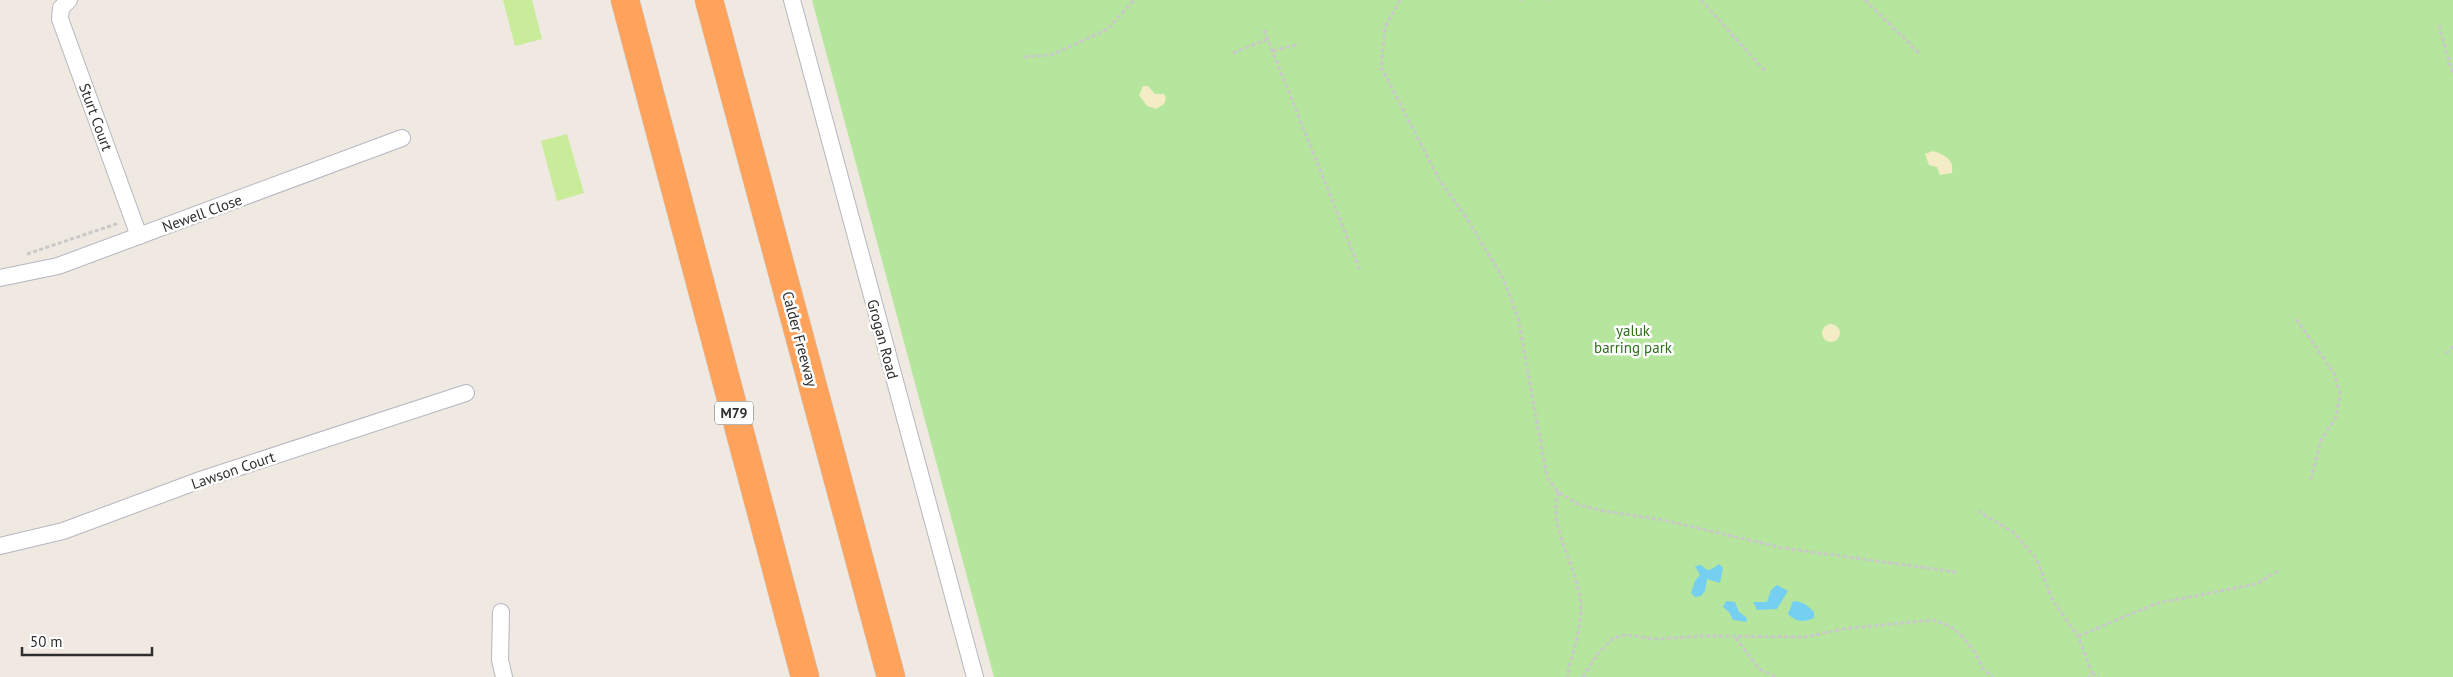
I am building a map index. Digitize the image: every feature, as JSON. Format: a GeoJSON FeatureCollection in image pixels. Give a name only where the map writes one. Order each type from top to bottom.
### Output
{"type":"FeatureCollection","features":[{"type":"Feature","properties":{"kind":"highway"},"geometry":{"type":"LineString","coordinates":[[614,0],[664,149]]}},
{"type":"Feature","properties":{"kind":"highway","name":"M79"},"geometry":{"type":"LineString","coordinates":[[625,0],[805,677]]}},
{"type":"Feature","properties":{"kind":"highway","name":"Calder Freeway"},"geometry":{"type":"LineString","coordinates":[[709,0],[891,677]]}},
{"type":"Feature","properties":{"kind":"highway"},"geometry":{"type":"LineString","coordinates":[[721,0],[848,519]]}},
{"type":"Feature","properties":{"kind":"street","name":"Sturt Court"},"geometry":{"type":"LineString","coordinates":[[69,0],[61,8],[60,19],[139,236]]}},
{"type":"Feature","properties":{"kind":"street","name":"Grogan Road"},"geometry":{"type":"LineString","coordinates":[[792,0],[975,677]]}},
{"type":"Feature","properties":{"kind":"street","name":"Newell Close"},"geometry":{"type":"LineString","coordinates":[[0,278],[58,266],[402,138]]}},
{"type":"Feature","properties":{"kind":"street","name":"Lawson Court"},"geometry":{"type":"LineString","coordinates":[[0,546],[63,531],[203,479],[466,393]]}},
{"type":"Feature","properties":{"kind":"street"},"geometry":{"type":"LineString","coordinates":[[501,612],[500,660],[504,677]]}},
{"type":"Feature","properties":{"kind":"path"},"geometry":{"type":"LineString","coordinates":[[1024,57],[1051,55],[1108,29],[1134,0]]}},
{"type":"Feature","properties":{"kind":"path"},"geometry":{"type":"LineString","coordinates":[[1400,0],[1385,27],[1381,67],[1440,182],[1464,214],[1503,278],[1518,318],[1548,479],[1558,492],[1579,505],[1604,511],[1663,520],[1782,548],[1956,572]]}},
{"type":"Feature","properties":{"kind":"path"},"geometry":{"type":"LineString","coordinates":[[1701,0],[1764,71]]}},
{"type":"Feature","properties":{"kind":"path"},"geometry":{"type":"LineString","coordinates":[[1865,0],[1919,52]]}},
{"type":"Feature","properties":{"kind":"path"},"geometry":{"type":"LineString","coordinates":[[2439,25],[2453,75]]}},
{"type":"Feature","properties":{"kind":"path"},"geometry":{"type":"LineString","coordinates":[[1264,30],[1360,270]]}},
{"type":"Feature","properties":{"kind":"path"},"geometry":{"type":"LineString","coordinates":[[1233,53],[1268,39]]}},
{"type":"Feature","properties":{"kind":"path"},"geometry":{"type":"LineString","coordinates":[[1273,52],[1299,44]]}},
{"type":"Feature","properties":{"kind":"path"},"geometry":{"type":"LineString","coordinates":[[23,255],[132,218]]}},
{"type":"Feature","properties":{"kind":"path"},"geometry":{"type":"LineString","coordinates":[[2296,319],[2334,373],[2340,394],[2336,417],[2321,440],[2310,482]]}},
{"type":"Feature","properties":{"kind":"path"},"geometry":{"type":"LineString","coordinates":[[2446,354],[2453,346]]}},
{"type":"Feature","properties":{"kind":"path"},"geometry":{"type":"LineString","coordinates":[[1558,492],[1554,506],[1556,527],[1575,573],[1581,600],[1580,626],[1567,677]]}},
{"type":"Feature","properties":{"kind":"path"},"geometry":{"type":"LineString","coordinates":[[1978,511],[2013,532],[2026,544],[2043,572],[2053,601],[2078,636],[2092,673],[2099,677]]}},
{"type":"Feature","properties":{"kind":"path"},"geometry":{"type":"LineString","coordinates":[[2078,636],[2158,603],[2256,584],[2278,571]]}},
{"type":"Feature","properties":{"kind":"path"},"geometry":{"type":"LineString","coordinates":[[1583,677],[1597,655],[1613,638],[1627,635],[1655,639],[1704,636],[1736,638],[1804,637],[1843,629],[1933,620],[1950,626],[1963,637],[1975,652],[1983,669],[1993,677]]}},
{"type":"Feature","properties":{"kind":"path"},"geometry":{"type":"LineString","coordinates":[[1736,638],[1758,669],[1776,677]]}},
{"type":"Feature","properties":{"kind":"path"},"geometry":{"type":"LineString","coordinates":[[2088,677],[2092,673]]}},
{"type":"Feature","properties":{"kind":"green space"},"geometry":{"type":"Polygon","coordinates":[[[503,0],[532,0],[542,39],[515,46],[503,0]]]}},
{"type":"Feature","properties":{"kind":"green space","name":"yaluk barring park"},"geometry":{"type":"Polygon","coordinates":[[[812,0],[2453,0],[2453,677],[994,677],[812,0]]]}},
{"type":"Feature","properties":{"kind":"green space"},"geometry":{"type":"Polygon","coordinates":[[[567,134],[584,193],[557,201],[541,141],[567,134]]]}},
{"type":"Feature","properties":{"kind":"sand"},"geometry":{"type":"Polygon","coordinates":[[[1143,86],[1148,86],[1155,94],[1164,94],[1166,98],[1164,104],[1156,109],[1147,106],[1139,95],[1143,86]]]}},
{"type":"Feature","properties":{"kind":"sand"},"geometry":{"type":"Polygon","coordinates":[[[1933,151],[1948,158],[1952,164],[1952,173],[1940,175],[1937,167],[1929,165],[1925,154],[1933,151]]]}},
{"type":"Feature","properties":{"kind":"sand"},"geometry":{"type":"Polygon","coordinates":[[[1827,324],[1835,324],[1840,329],[1838,340],[1827,342],[1822,337],[1822,329],[1827,324]]]}},
{"type":"Feature","properties":{"kind":"water"},"geometry":{"type":"Polygon","coordinates":[[[1719,564],[1723,568],[1720,583],[1707,579],[1705,591],[1701,596],[1695,597],[1691,593],[1695,581],[1700,575],[1695,566],[1701,565],[1707,570],[1719,564]]]}},
{"type":"Feature","properties":{"kind":"water"},"geometry":{"type":"Polygon","coordinates":[[[1777,585],[1788,591],[1777,609],[1757,610],[1753,602],[1767,602],[1771,590],[1777,585]]]}},
{"type":"Feature","properties":{"kind":"water"},"geometry":{"type":"Polygon","coordinates":[[[1726,601],[1735,602],[1739,612],[1746,617],[1747,622],[1733,620],[1729,612],[1723,607],[1726,601]]]}},
{"type":"Feature","properties":{"kind":"water"},"geometry":{"type":"Polygon","coordinates":[[[1793,601],[1807,606],[1814,612],[1814,618],[1800,621],[1791,617],[1788,614],[1793,601]]]}}]}
